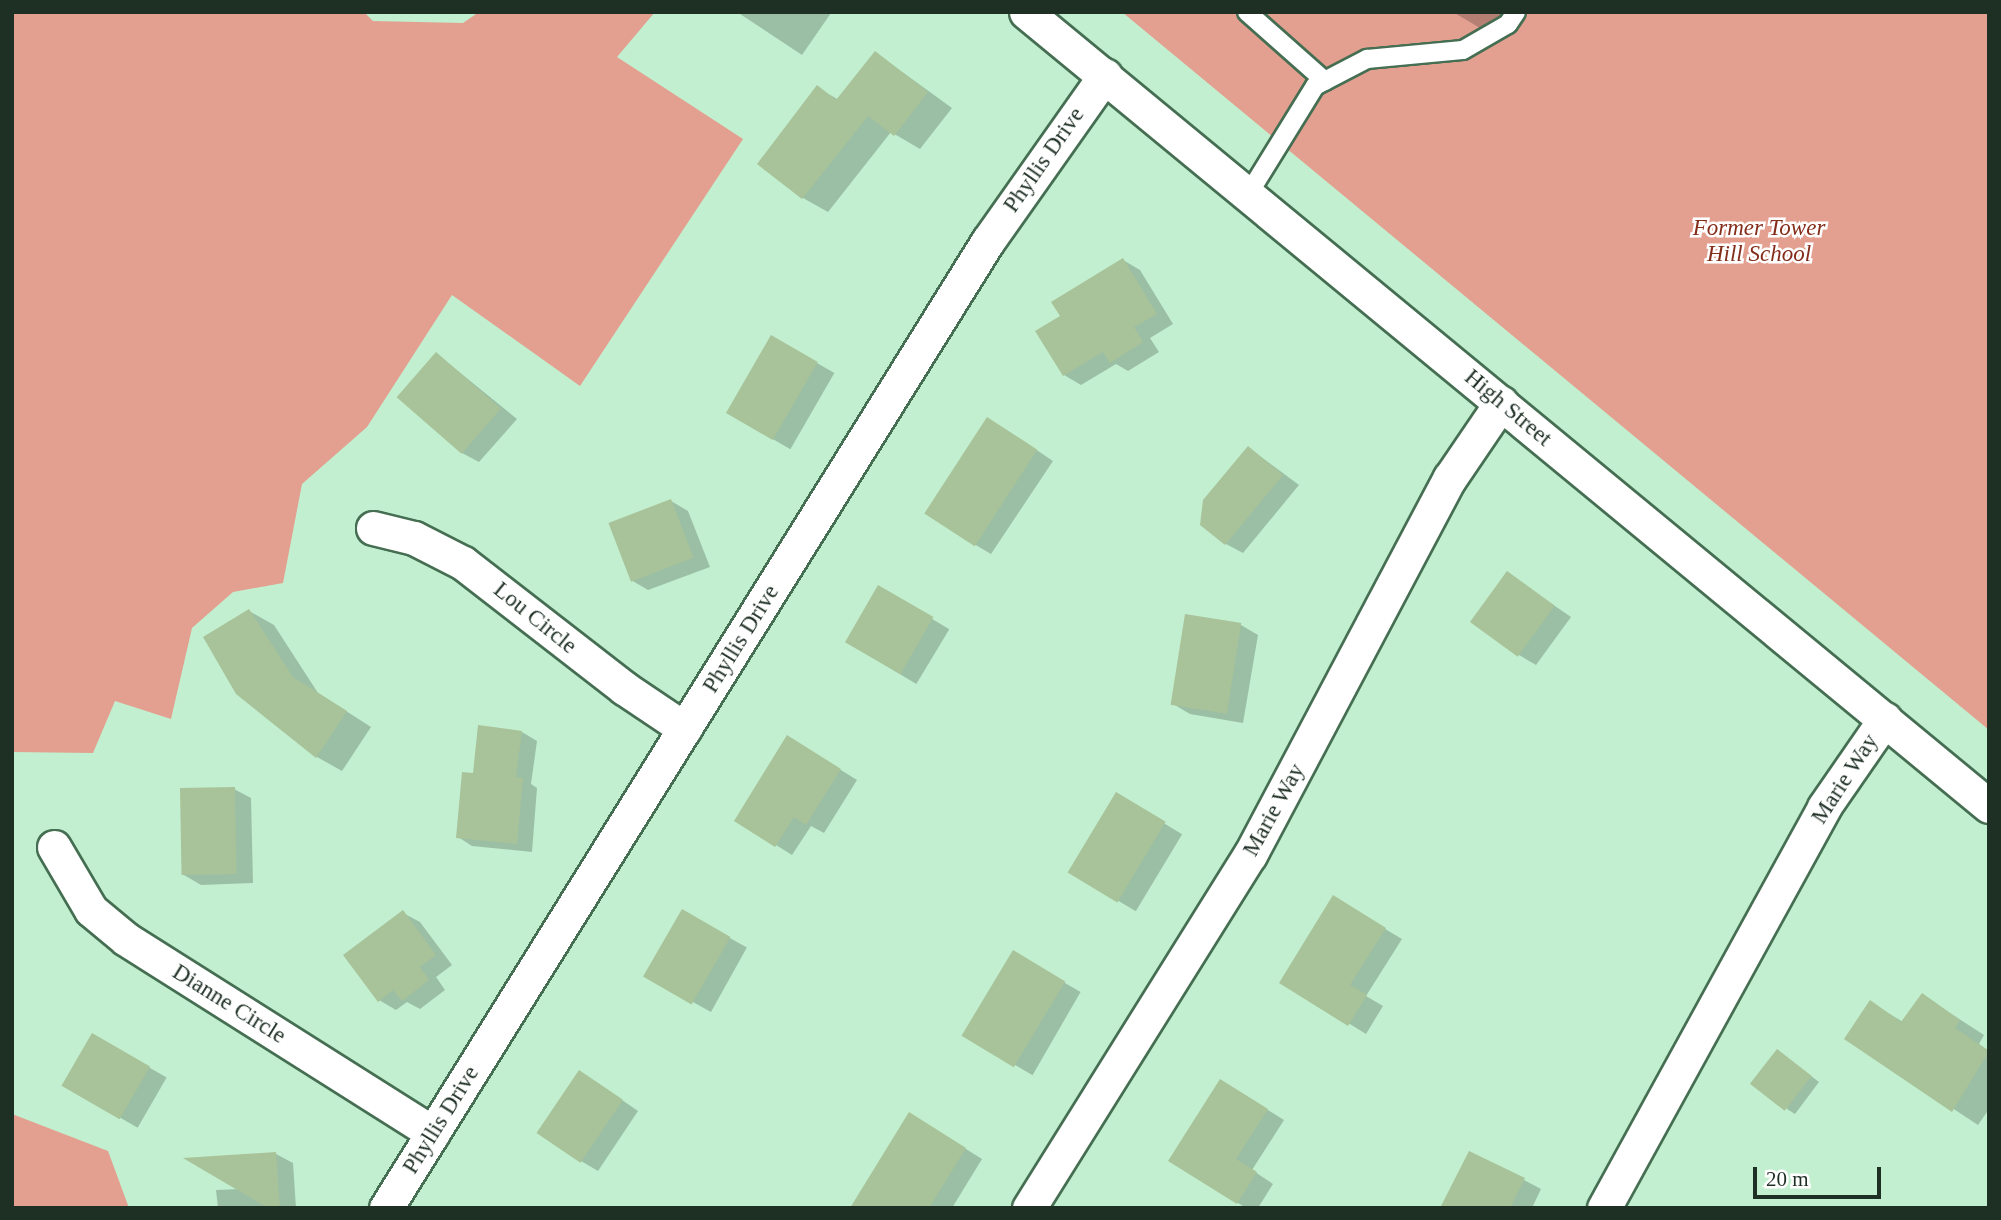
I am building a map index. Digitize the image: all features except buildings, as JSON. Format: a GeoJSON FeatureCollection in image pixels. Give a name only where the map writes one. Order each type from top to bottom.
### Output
{"type":"FeatureCollection","features":[{"type":"Feature","properties":{"kind":"street","name":"High Street"},"geometry":{"type":"LineString","coordinates":[[1026,12],[1249,193],[1989,806]]}},
{"type":"Feature","properties":{"kind":"street","name":"Phyllis Drive"},"geometry":{"type":"LineString","coordinates":[[386,1208],[988,241],[1105,75]]}},
{"type":"Feature","properties":{"kind":"street","name":"Marie Way"},"geometry":{"type":"LineString","coordinates":[[1029,1208],[1250,855],[1450,478],[1501,403]]}},
{"type":"Feature","properties":{"kind":"street","name":"Lou Circle"},"geometry":{"type":"LineString","coordinates":[[373,528],[414,538],[463,563],[625,688],[685,729]]}},
{"type":"Feature","properties":{"kind":"street","name":"Marie Way"},"geometry":{"type":"LineString","coordinates":[[1604,1208],[1824,807],[1885,719]]}},
{"type":"Feature","properties":{"kind":"street","name":"Dianne Circle"},"geometry":{"type":"LineString","coordinates":[[54,847],[91,911],[126,939],[433,1133]]}},
{"type":"Feature","properties":{"kind":"lane"},"geometry":{"type":"LineString","coordinates":[[1247,12],[1325,81]]}},
{"type":"Feature","properties":{"kind":"lane"},"geometry":{"type":"LineString","coordinates":[[1249,193],[1315,86],[1367,59],[1463,50],[1508,24],[1516,12]]}},
{"type":"Feature","properties":{"kind":"green space"},"geometry":{"type":"Polygon","coordinates":[[[12,12],[364,12],[373,21],[463,23],[479,12],[655,12],[617,57],[743,139],[580,386],[452,295],[367,427],[302,484],[283,583],[233,592],[192,628],[171,719],[115,701],[93,753],[12,752],[12,12]]]}},
{"type":"Feature","properties":{"kind":"green space","name":"Former Tower Hill School"},"geometry":{"type":"Polygon","coordinates":[[[1122,12],[1989,12],[1989,730],[1507,331],[1122,12]]]}},
{"type":"Feature","properties":{"kind":"green space"},"geometry":{"type":"Polygon","coordinates":[[[12,1114],[108,1151],[129,1208],[12,1208],[12,1114]]]}}]}
